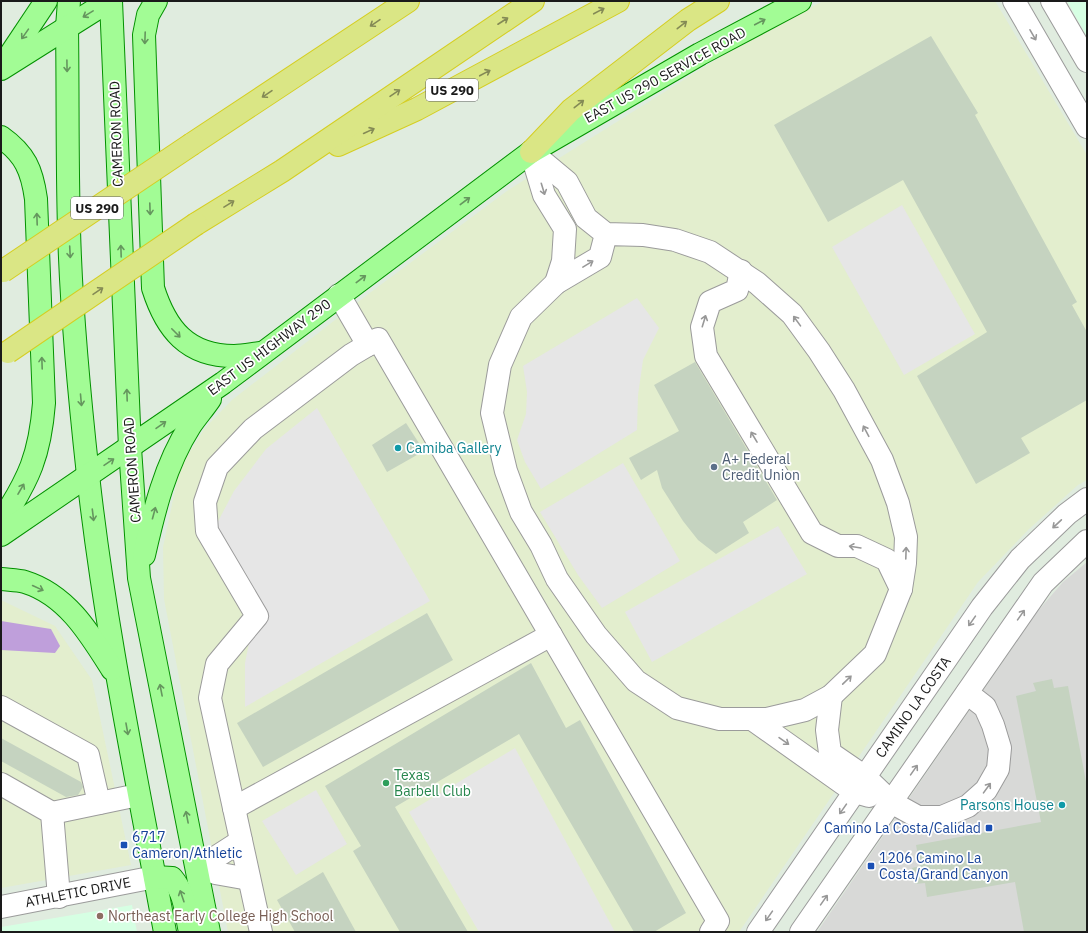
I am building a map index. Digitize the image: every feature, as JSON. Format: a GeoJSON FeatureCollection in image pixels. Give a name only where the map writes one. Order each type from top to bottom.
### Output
{"type":"FeatureCollection","features":[{"type":"Feature","properties":{"kind":"highway","name":"US 290"},"geometry":{"type":"LineString","coordinates":[[2,272],[408,1]]}},
{"type":"Feature","properties":{"kind":"highway"},"geometry":{"type":"LineString","coordinates":[[282,171],[533,1]]}},
{"type":"Feature","properties":{"kind":"highway","name":"US 290"},"geometry":{"type":"LineString","coordinates":[[4,354],[196,224],[282,171],[417,109],[618,1]]}},
{"type":"Feature","properties":{"kind":"highway"},"geometry":{"type":"LineString","coordinates":[[532,152],[571,110],[688,20],[718,1]]}},
{"type":"Feature","properties":{"kind":"main road"},"geometry":{"type":"LineString","coordinates":[[1,69],[46,1]]}},
{"type":"Feature","properties":{"kind":"main road"},"geometry":{"type":"LineString","coordinates":[[69,1],[67,27],[69,236],[73,304],[88,476],[100,571],[117,677],[165,932]]}},
{"type":"Feature","properties":{"kind":"main road"},"geometry":{"type":"LineString","coordinates":[[1,69],[110,1]]}},
{"type":"Feature","properties":{"kind":"main road","name":"CAMERON ROAD"},"geometry":{"type":"LineString","coordinates":[[110,1],[130,448],[139,578],[203,868],[209,932]]}},
{"type":"Feature","properties":{"kind":"main road"},"geometry":{"type":"LineString","coordinates":[[156,1],[148,15],[144,35],[153,288],[159,306],[168,325],[180,337],[196,348],[215,354],[234,356],[262,352]]}},
{"type":"Feature","properties":{"kind":"main road","name":"EAST US 290 SERVICE ROAD"},"geometry":{"type":"LineString","coordinates":[[532,152],[700,54],[800,1]]}},
{"type":"Feature","properties":{"kind":"main road"},"geometry":{"type":"LineString","coordinates":[[1,137],[12,144],[26,161],[33,178],[36,199],[44,403],[42,428],[37,455],[24,485],[1,522]]}},
{"type":"Feature","properties":{"kind":"main road","name":"EAST US HIGHWAY 290"},"geometry":{"type":"LineString","coordinates":[[1,535],[223,383],[262,352],[532,152]]}},
{"type":"Feature","properties":{"kind":"main road"},"geometry":{"type":"LineString","coordinates":[[139,578],[154,511],[169,466],[190,426],[223,383]]}},
{"type":"Feature","properties":{"kind":"main road"},"geometry":{"type":"LineString","coordinates":[[1,579],[25,582],[51,594],[73,614],[89,632],[117,677]]}},
{"type":"Feature","properties":{"kind":"main road"},"geometry":{"type":"LineString","coordinates":[[155,877],[172,878],[178,884],[183,898],[190,932]]}},
{"type":"Feature","properties":{"kind":"street"},"geometry":{"type":"LineString","coordinates":[[1014,1],[1087,127]]}},
{"type":"Feature","properties":{"kind":"street"},"geometry":{"type":"LineString","coordinates":[[1052,1],[1087,61]]}},
{"type":"Feature","properties":{"kind":"street"},"geometry":{"type":"LineString","coordinates":[[532,152],[567,182],[586,218],[606,234],[643,235],[675,240],[710,252],[741,271],[792,314],[844,390],[882,460],[898,504],[906,537],[905,563],[901,588],[875,654],[830,696],[805,710],[767,719],[720,719],[677,708],[636,681],[596,635],[557,579],[541,545],[521,512],[506,471],[492,413],[500,366],[521,317],[556,283],[600,257],[606,234]]}},
{"type":"Feature","properties":{"kind":"street"},"geometry":{"type":"LineString","coordinates":[[532,152],[544,195],[565,228],[564,261],[556,283]]}},
{"type":"Feature","properties":{"kind":"street"},"geometry":{"type":"LineString","coordinates":[[741,271],[737,290],[710,302],[702,328],[706,356],[812,533],[838,546],[857,546],[887,560],[901,588]]}},
{"type":"Feature","properties":{"kind":"street"},"geometry":{"type":"LineString","coordinates":[[339,295],[368,345]]}},
{"type":"Feature","properties":{"kind":"street"},"geometry":{"type":"LineString","coordinates":[[261,932],[210,698],[217,664],[257,616],[207,531],[205,502],[218,467],[253,428],[350,356],[378,339],[718,921],[711,932]]}},
{"type":"Feature","properties":{"kind":"street","name":"CAMINO LA COSTA"},"geometry":{"type":"LineString","coordinates":[[758,932],[982,607],[1016,564],[1067,514],[1087,498]]}},
{"type":"Feature","properties":{"kind":"street"},"geometry":{"type":"LineString","coordinates":[[802,932],[1043,583],[1087,541]]}},
{"type":"Feature","properties":{"kind":"street"},"geometry":{"type":"LineString","coordinates":[[234,808],[551,635]]}},
{"type":"Feature","properties":{"kind":"street"},"geometry":{"type":"LineString","coordinates":[[752,719],[860,785],[918,817],[942,817],[968,806],[986,790],[998,769],[1000,748],[993,725],[985,707],[967,693]]}},
{"type":"Feature","properties":{"kind":"street"},"geometry":{"type":"LineString","coordinates":[[830,696],[827,730],[830,753]]}},
{"type":"Feature","properties":{"kind":"street"},"geometry":{"type":"LineString","coordinates":[[1,707],[88,755],[99,803]]}},
{"type":"Feature","properties":{"kind":"street"},"geometry":{"type":"LineString","coordinates":[[805,710],[818,738],[860,785]]}},
{"type":"Feature","properties":{"kind":"street"},"geometry":{"type":"LineString","coordinates":[[1,784],[52,813],[138,795]]}},
{"type":"Feature","properties":{"kind":"street"},"geometry":{"type":"LineString","coordinates":[[52,813],[59,897]]}},
{"type":"Feature","properties":{"kind":"street"},"geometry":{"type":"LineString","coordinates":[[241,841],[213,859],[203,868],[249,879]]}},
{"type":"Feature","properties":{"kind":"street","name":"ATHLETIC DRIVE"},"geometry":{"type":"LineString","coordinates":[[1,907],[59,897],[155,877]]}},
{"type":"Feature","properties":{"kind":"shaded area"},"geometry":{"type":"Polygon","coordinates":[[[823,1],[995,1],[1087,155],[1087,480],[1078,485],[1029,529],[978,582],[739,932],[228,932],[164,599],[163,547],[180,467],[205,428],[232,400],[371,292],[507,191],[736,47],[823,1]]]}},
{"type":"Feature","properties":{"kind":"shaded area"},"geometry":{"type":"Polygon","coordinates":[[[1067,1],[1087,1],[1087,37],[1067,1]]]}},
{"type":"Feature","properties":{"kind":"shaded area"},"geometry":{"type":"Polygon","coordinates":[[[902,205],[975,334],[904,375],[832,247],[902,205]]]}},
{"type":"Feature","properties":{"kind":"shaded area"},"geometry":{"type":"Polygon","coordinates":[[[637,298],[659,328],[643,360],[638,395],[637,430],[541,489],[525,462],[517,440],[526,414],[527,392],[523,366],[637,298]]]}},
{"type":"Feature","properties":{"kind":"shaded area"},"geometry":{"type":"Polygon","coordinates":[[[317,408],[430,601],[245,707],[245,663],[251,633],[214,529],[234,491],[266,449],[317,408]]]}},
{"type":"Feature","properties":{"kind":"shaded area"},"geometry":{"type":"Polygon","coordinates":[[[623,463],[680,561],[602,608],[578,575],[540,512],[623,463]]]}},
{"type":"Feature","properties":{"kind":"shaded area"},"geometry":{"type":"Polygon","coordinates":[[[778,526],[807,574],[652,662],[625,612],[778,526]]]}},
{"type":"Feature","properties":{"kind":"shaded area"},"geometry":{"type":"Polygon","coordinates":[[[1087,562],[1087,932],[817,932],[1037,612],[1063,582],[1087,562]]]}},
{"type":"Feature","properties":{"kind":"shaded area"},"geometry":{"type":"Polygon","coordinates":[[[1,600],[55,626],[92,680],[131,865],[1,888],[1,600]]]}},
{"type":"Feature","properties":{"kind":"shaded area"},"geometry":{"type":"Polygon","coordinates":[[[1,621],[51,629],[60,646],[55,653],[1,650],[1,621]]]}},
{"type":"Feature","properties":{"kind":"shaded area"},"geometry":{"type":"Polygon","coordinates":[[[515,748],[615,932],[479,932],[409,812],[515,748]]]}},
{"type":"Feature","properties":{"kind":"shaded area"},"geometry":{"type":"Polygon","coordinates":[[[316,790],[347,844],[296,875],[262,821],[316,790]]]}},
{"type":"Feature","properties":{"kind":"shaded area","name":"Northeast Early College High School"},"geometry":{"type":"Polygon","coordinates":[[[132,905],[137,932],[1,932],[1,927],[132,905]]]}},
{"type":"Feature","properties":{"kind":"building"},"geometry":{"type":"Polygon","coordinates":[[[931,36],[978,113],[975,115],[1077,302],[1072,305],[1087,332],[1087,400],[1021,438],[1030,453],[976,484],[917,376],[987,332],[903,180],[828,222],[774,125],[931,36]]]}},
{"type":"Feature","properties":{"kind":"building"},"geometry":{"type":"Polygon","coordinates":[[[695,362],[777,500],[743,522],[749,533],[716,554],[698,540],[683,521],[662,488],[657,470],[641,480],[629,458],[679,431],[654,385],[695,362]]]}},
{"type":"Feature","properties":{"kind":"building","name":"Camiba Gallery"},"geometry":{"type":"Polygon","coordinates":[[[406,423],[424,451],[387,472],[372,445],[406,423]]]}},
{"type":"Feature","properties":{"kind":"building"},"geometry":{"type":"Polygon","coordinates":[[[427,613],[453,660],[263,767],[237,723],[427,613]]]}},
{"type":"Feature","properties":{"kind":"building"},"geometry":{"type":"Polygon","coordinates":[[[531,663],[566,728],[580,720],[686,913],[654,932],[634,932],[519,734],[395,807],[468,932],[400,932],[353,851],[361,846],[325,786],[531,663]]]}},
{"type":"Feature","properties":{"kind":"building","name":"Parsons House"},"geometry":{"type":"Polygon","coordinates":[[[1052,679],[1054,688],[1068,686],[1087,787],[1087,932],[1024,932],[1015,882],[927,897],[925,883],[915,884],[912,868],[920,866],[916,845],[1041,822],[1016,696],[1036,691],[1033,683],[1052,679]]]}},
{"type":"Feature","properties":{"kind":"building"},"geometry":{"type":"Polygon","coordinates":[[[1,738],[81,782],[83,787],[78,795],[66,797],[1,761],[1,738]]]}},
{"type":"Feature","properties":{"kind":"building"},"geometry":{"type":"Polygon","coordinates":[[[323,872],[356,932],[295,932],[277,900],[323,872]]]}},
{"type":"Feature","properties":{"kind":"place","name":"Camiba Gallery"},"geometry":{"type":"Point","coordinates":[398,448]}},
{"type":"Feature","properties":{"kind":"place","name":"A+ Federal Credit Union"},"geometry":{"type":"Point","coordinates":[714,467]}},
{"type":"Feature","properties":{"kind":"place","name":"Texas Barbell Club"},"geometry":{"type":"Point","coordinates":[386,783]}},
{"type":"Feature","properties":{"kind":"place","name":"Parsons House"},"geometry":{"type":"Point","coordinates":[1062,805]}},
{"type":"Feature","properties":{"kind":"place","name":"Camino La Costa/Calidad"},"geometry":{"type":"Point","coordinates":[989,828]}},
{"type":"Feature","properties":{"kind":"place","name":"6717 Cameron/Athletic"},"geometry":{"type":"Point","coordinates":[124,845]}},
{"type":"Feature","properties":{"kind":"place","name":"1206 Camino La Costa/Grand Canyon"},"geometry":{"type":"Point","coordinates":[871,866]}},
{"type":"Feature","properties":{"kind":"place","name":"Northeast Early College High School"},"geometry":{"type":"Point","coordinates":[100,916]}}]}
